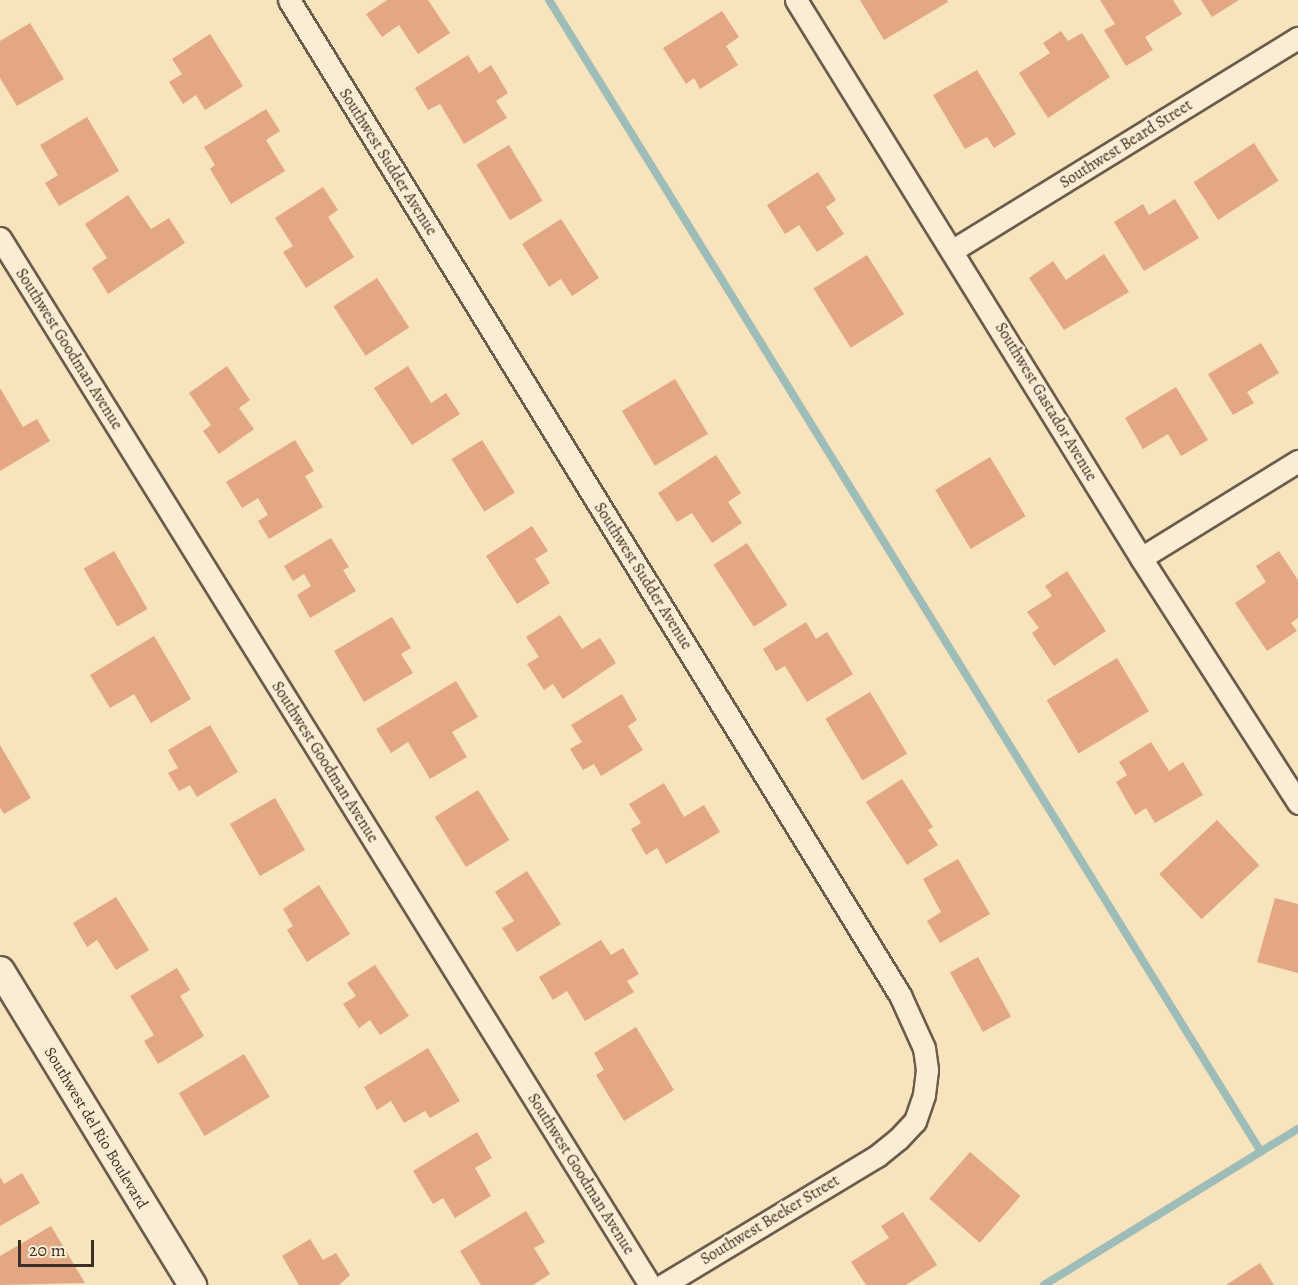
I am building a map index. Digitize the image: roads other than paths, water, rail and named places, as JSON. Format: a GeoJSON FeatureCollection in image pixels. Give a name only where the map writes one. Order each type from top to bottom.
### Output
{"type":"FeatureCollection","features":[{"type":"Feature","properties":{"kind":"street","name":"Southwest Sudder Avenue"},"geometry":{"type":"LineString","coordinates":[[289,0],[916,1024],[927,1070],[924,1095],[915,1120],[877,1156]]}},
{"type":"Feature","properties":{"kind":"street","name":"Southwest Gastador Avenue"},"geometry":{"type":"LineString","coordinates":[[796,0],[953,250],[1141,558],[1298,803]]}},
{"type":"Feature","properties":{"kind":"street","name":"Southwest Beard Street"},"geometry":{"type":"LineString","coordinates":[[953,250],[1298,38]]}},
{"type":"Feature","properties":{"kind":"street","name":"Southwest Goodman Avenue"},"geometry":{"type":"LineString","coordinates":[[0,238],[650,1285]]}},
{"type":"Feature","properties":{"kind":"street"},"geometry":{"type":"LineString","coordinates":[[1141,558],[1298,461]]}},
{"type":"Feature","properties":{"kind":"street","name":"Southwest del Rio Boulevard"},"geometry":{"type":"LineString","coordinates":[[0,970],[192,1285]]}},
{"type":"Feature","properties":{"kind":"street","name":"Southwest Beeker Street"},"geometry":{"type":"LineString","coordinates":[[663,1285],[877,1156]]}},
{"type":"Feature","properties":{"kind":"waterway"},"geometry":{"type":"LineString","coordinates":[[549,0],[1261,1152]]}},
{"type":"Feature","properties":{"kind":"waterway"},"geometry":{"type":"LineString","coordinates":[[1044,1285],[1298,1129]]}}]}
